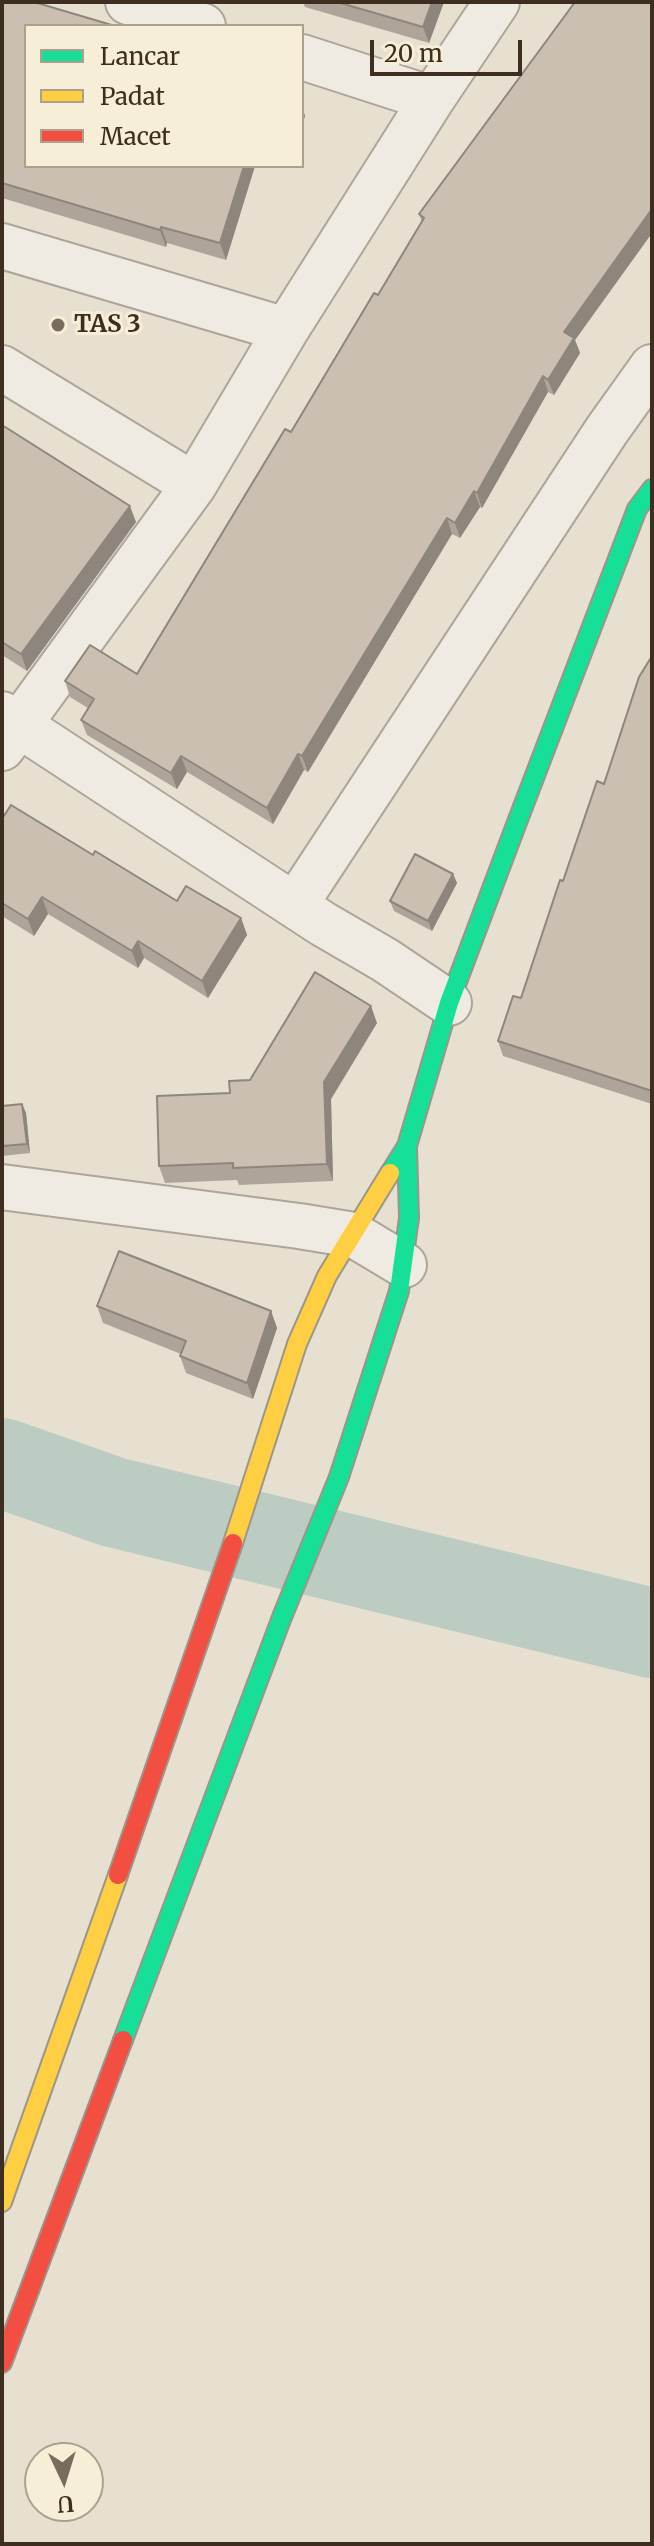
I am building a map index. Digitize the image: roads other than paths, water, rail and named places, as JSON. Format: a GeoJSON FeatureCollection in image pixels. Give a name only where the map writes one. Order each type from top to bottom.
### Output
{"type":"FeatureCollection","features":[{"type":"Feature","properties":{"kind":"street"},"geometry":{"type":"LineString","coordinates":[[128,2],[197,24]]}},
{"type":"Feature","properties":{"kind":"street"},"geometry":{"type":"LineString","coordinates":[[449,1003],[385,960],[8,729],[194,485],[286,330],[497,2]]}},
{"type":"Feature","properties":{"kind":"street"},"geometry":{"type":"LineString","coordinates":[[304,58],[432,99]]}},
{"type":"Feature","properties":{"kind":"street"},"geometry":{"type":"LineString","coordinates":[[2,246],[286,330]]}},
{"type":"Feature","properties":{"kind":"street"},"geometry":{"type":"LineString","coordinates":[[309,915],[607,430],[652,367]]}},
{"type":"Feature","properties":{"kind":"street"},"geometry":{"type":"LineString","coordinates":[[2,368],[194,485]]}},
{"type":"Feature","properties":{"kind":"street"},"geometry":{"type":"LineString","coordinates":[[4,2192],[84,1995],[297,1344],[327,1276],[407,1146],[449,1003],[647,506]]}},
{"type":"Feature","properties":{"kind":"street"},"geometry":{"type":"LineString","coordinates":[[2,2363],[126,2013],[339,1477],[399,1291],[409,1218],[407,1146]]}},
{"type":"Feature","properties":{"kind":"street"},"geometry":{"type":"LineString","coordinates":[[2,1187],[354,1235],[404,1265]]}},
{"type":"Feature","properties":{"kind":"waterway"},"geometry":{"type":"LineString","coordinates":[[2,1463],[113,1502],[652,1633]]}},
{"type":"Feature","properties":{"kind":"place","name":"TAS 3"},"geometry":{"type":"Point","coordinates":[58,325]}}]}
